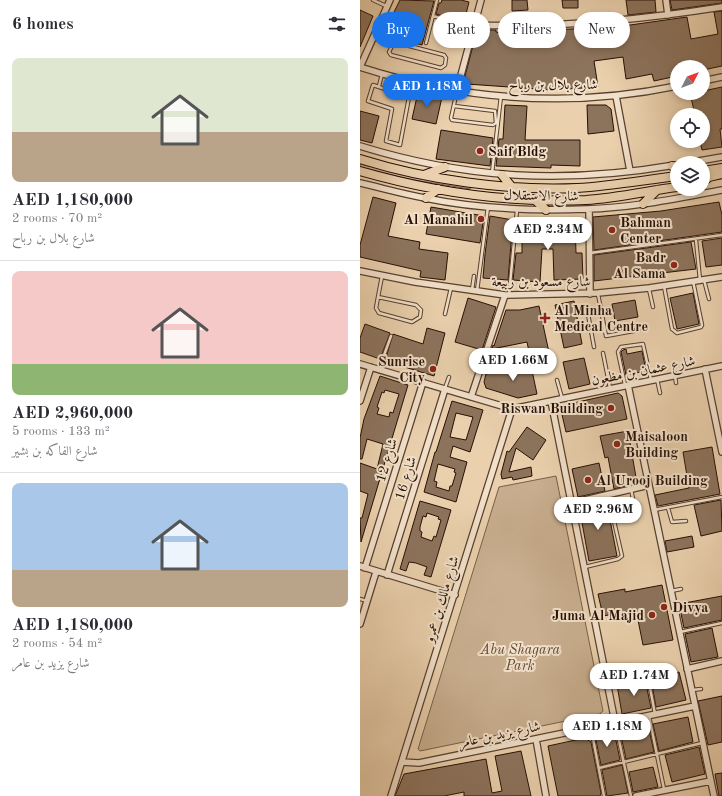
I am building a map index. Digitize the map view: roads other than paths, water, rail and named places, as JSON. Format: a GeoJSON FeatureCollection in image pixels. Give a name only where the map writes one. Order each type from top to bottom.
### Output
{"type":"FeatureCollection","features":[{"type":"Feature","properties":{"kind":"main road","name":"شارع الاستقلال"},"geometry":{"type":"LineString","coordinates":[[360,160],[423,175],[528,187],[594,187],[670,177]]}},
{"type":"Feature","properties":{"kind":"main road"},"geometry":{"type":"LineString","coordinates":[[423,175],[445,167]]}},
{"type":"Feature","properties":{"kind":"main road"},"geometry":{"type":"LineString","coordinates":[[710,171],[722,170]]}},
{"type":"Feature","properties":{"kind":"main road"},"geometry":{"type":"LineString","coordinates":[[710,176],[722,170]]}},
{"type":"Feature","properties":{"kind":"main road","name":"شارع الاستقلال"},"geometry":{"type":"LineString","coordinates":[[360,171],[400,182],[496,198],[534,200],[592,199],[670,188]]}},
{"type":"Feature","properties":{"kind":"main road"},"geometry":{"type":"LineString","coordinates":[[502,175],[511,186]]}},
{"type":"Feature","properties":{"kind":"main road"},"geometry":{"type":"LineString","coordinates":[[710,181],[722,180]]}},
{"type":"Feature","properties":{"kind":"main road"},"geometry":{"type":"LineString","coordinates":[[496,198],[493,195],[494,191],[521,192],[528,187]]}},
{"type":"Feature","properties":{"kind":"main road"},"geometry":{"type":"LineString","coordinates":[[426,198],[438,189]]}},
{"type":"Feature","properties":{"kind":"main road"},"geometry":{"type":"LineString","coordinates":[[643,204],[656,190]]}},
{"type":"Feature","properties":{"kind":"main road"},"geometry":{"type":"LineString","coordinates":[[534,200],[546,210]]}},
{"type":"Feature","properties":{"kind":"street"},"geometry":{"type":"LineString","coordinates":[[385,12],[390,0]]}},
{"type":"Feature","properties":{"kind":"street"},"geometry":{"type":"LineString","coordinates":[[478,12],[481,0]]}},
{"type":"Feature","properties":{"kind":"street"},"geometry":{"type":"LineString","coordinates":[[666,0],[668,16]]}},
{"type":"Feature","properties":{"kind":"street"},"geometry":{"type":"LineString","coordinates":[[490,26],[523,27],[668,16],[722,7]]}},
{"type":"Feature","properties":{"kind":"street"},"geometry":{"type":"LineString","coordinates":[[360,67],[372,39]]}},
{"type":"Feature","properties":{"kind":"street"},"geometry":{"type":"LineString","coordinates":[[457,90],[468,48]]}},
{"type":"Feature","properties":{"kind":"street","name":"شارع بلال بن رباح"},"geometry":{"type":"LineString","coordinates":[[360,67],[382,74],[457,90],[538,99],[616,96],[670,87]]}},
{"type":"Feature","properties":{"kind":"street"},"geometry":{"type":"LineString","coordinates":[[710,80],[722,77]]}},
{"type":"Feature","properties":{"kind":"street"},"geometry":{"type":"LineString","coordinates":[[616,96],[630,171]]}},
{"type":"Feature","properties":{"kind":"street","name":"شارع الاستقلال"},"geometry":{"type":"LineString","coordinates":[[360,146],[445,167],[502,175],[579,176],[670,167]]}},
{"type":"Feature","properties":{"kind":"street"},"geometry":{"type":"LineString","coordinates":[[710,159],[722,157]]}},
{"type":"Feature","properties":{"kind":"street","name":"شارع الاستقلال"},"geometry":{"type":"LineString","coordinates":[[360,183],[426,198],[488,207],[546,210],[589,209],[643,204],[722,190]]}},
{"type":"Feature","properties":{"kind":"street"},"geometry":{"type":"LineString","coordinates":[[589,209],[590,294]]}},
{"type":"Feature","properties":{"kind":"street","name":"شارع مسعود بن ربيعة"},"geometry":{"type":"LineString","coordinates":[[360,271],[451,288],[507,295],[590,294],[649,288],[722,277]]}},
{"type":"Feature","properties":{"kind":"street"},"geometry":{"type":"LineString","coordinates":[[471,397],[507,295]]}},
{"type":"Feature","properties":{"kind":"street","name":"شارع عثمان بن مظعون"},"geometry":{"type":"LineString","coordinates":[[360,364],[512,409],[722,366]]}},
{"type":"Feature","properties":{"kind":"street"},"geometry":{"type":"LineString","coordinates":[[360,401],[370,367]]}},
{"type":"Feature","properties":{"kind":"street"},"geometry":{"type":"LineString","coordinates":[[705,369],[722,452]]}},
{"type":"Feature","properties":{"kind":"street","name":"شارع 12"},"geometry":{"type":"LineString","coordinates":[[363,567],[423,382]]}},
{"type":"Feature","properties":{"kind":"street"},"geometry":{"type":"LineString","coordinates":[[627,385],[714,796]]}},
{"type":"Feature","properties":{"kind":"street","name":"شارع 16"},"geometry":{"type":"LineString","coordinates":[[387,575],[445,389]]}},
{"type":"Feature","properties":{"kind":"street"},"geometry":{"type":"LineString","coordinates":[[551,401],[615,722]]}},
{"type":"Feature","properties":{"kind":"street","name":"شارع مالك بن عمرو"},"geometry":{"type":"LineString","coordinates":[[391,796],[512,409]]}},
{"type":"Feature","properties":{"kind":"street"},"geometry":{"type":"LineString","coordinates":[[572,503],[649,485]]}},
{"type":"Feature","properties":{"kind":"street"},"geometry":{"type":"LineString","coordinates":[[363,567],[455,595]]}},
{"type":"Feature","properties":{"kind":"street"},"geometry":{"type":"LineString","coordinates":[[360,624],[376,572]]}},
{"type":"Feature","properties":{"kind":"street"},"geometry":{"type":"LineString","coordinates":[[687,668],[722,661]]}},
{"type":"Feature","properties":{"kind":"street","name":"شارع يزيد بن عامر"},"geometry":{"type":"LineString","coordinates":[[402,762],[419,763],[694,706]]}},
{"type":"Feature","properties":{"kind":"street"},"geometry":{"type":"LineString","coordinates":[[536,739],[546,796]]}},
{"type":"Feature","properties":{"kind":"street"},"geometry":{"type":"LineString","coordinates":[[636,796],[711,781]]}},
{"type":"Feature","properties":{"kind":"lane"},"geometry":{"type":"LineString","coordinates":[[373,0],[387,7]]}},
{"type":"Feature","properties":{"kind":"lane"},"geometry":{"type":"LineString","coordinates":[[434,12],[437,0]]}},
{"type":"Feature","properties":{"kind":"lane"},"geometry":{"type":"LineString","coordinates":[[426,43],[433,16]]}},
{"type":"Feature","properties":{"kind":"lane"},"geometry":{"type":"LineString","coordinates":[[394,42],[444,55],[446,58],[445,65],[441,68],[391,55],[389,52],[392,44],[394,42]]}},
{"type":"Feature","properties":{"kind":"lane"},"geometry":{"type":"LineString","coordinates":[[379,86],[382,74]]}},
{"type":"Feature","properties":{"kind":"lane"},"geometry":{"type":"LineString","coordinates":[[372,86],[379,86],[409,97],[400,145],[388,143],[385,140],[392,108],[371,102],[368,99],[372,86]]}},
{"type":"Feature","properties":{"kind":"lane"},"geometry":{"type":"LineString","coordinates":[[454,106],[496,111],[496,123],[493,125],[454,121],[451,118],[457,90]]}},
{"type":"Feature","properties":{"kind":"lane"},"geometry":{"type":"LineString","coordinates":[[492,174],[501,96]]}},
{"type":"Feature","properties":{"kind":"lane"},"geometry":{"type":"LineString","coordinates":[[474,291],[488,207]]}},
{"type":"Feature","properties":{"kind":"lane"},"geometry":{"type":"LineString","coordinates":[[507,295],[517,209]]}},
{"type":"Feature","properties":{"kind":"lane"},"geometry":{"type":"LineString","coordinates":[[589,253],[696,240],[722,235]]}},
{"type":"Feature","properties":{"kind":"lane"},"geometry":{"type":"LineString","coordinates":[[696,240],[702,280],[709,299]]}},
{"type":"Feature","properties":{"kind":"lane"},"geometry":{"type":"LineString","coordinates":[[378,297],[416,305],[421,310],[420,317],[412,322],[379,313],[376,308],[378,297],[382,276]]}},
{"type":"Feature","properties":{"kind":"lane"},"geometry":{"type":"LineString","coordinates":[[474,276],[474,291]]}},
{"type":"Feature","properties":{"kind":"lane"},"geometry":{"type":"LineString","coordinates":[[664,286],[672,329],[677,332],[701,328],[702,325],[694,282]]}},
{"type":"Feature","properties":{"kind":"lane"},"geometry":{"type":"LineString","coordinates":[[445,314],[451,288]]}},
{"type":"Feature","properties":{"kind":"lane"},"geometry":{"type":"LineString","coordinates":[[649,288],[653,307]]}},
{"type":"Feature","properties":{"kind":"lane"},"geometry":{"type":"LineString","coordinates":[[598,293],[606,336],[639,330]]}},
{"type":"Feature","properties":{"kind":"lane"},"geometry":{"type":"LineString","coordinates":[[594,347],[588,314],[591,311],[600,309]]}},
{"type":"Feature","properties":{"kind":"lane"},"geometry":{"type":"LineString","coordinates":[[379,370],[391,336]]}},
{"type":"Feature","properties":{"kind":"lane"},"geometry":{"type":"LineString","coordinates":[[627,385],[618,352],[621,346],[643,344],[654,380],[660,393]]}},
{"type":"Feature","properties":{"kind":"lane"},"geometry":{"type":"LineString","coordinates":[[603,353],[610,389]]}},
{"type":"Feature","properties":{"kind":"lane"},"geometry":{"type":"LineString","coordinates":[[480,370],[496,365]]}},
{"type":"Feature","properties":{"kind":"lane"},"geometry":{"type":"LineString","coordinates":[[675,376],[676,383]]}},
{"type":"Feature","properties":{"kind":"lane"},"geometry":{"type":"LineString","coordinates":[[445,389],[449,377]]}},
{"type":"Feature","properties":{"kind":"lane"},"geometry":{"type":"LineString","coordinates":[[557,380],[562,398]]}},
{"type":"Feature","properties":{"kind":"lane"},"geometry":{"type":"LineString","coordinates":[[631,490],[634,504]]}},
{"type":"Feature","properties":{"kind":"lane"},"geometry":{"type":"LineString","coordinates":[[584,567],[618,560],[622,556],[608,495]]}},
{"type":"Feature","properties":{"kind":"lane"},"geometry":{"type":"LineString","coordinates":[[654,510],[722,497]]}},
{"type":"Feature","properties":{"kind":"lane"},"geometry":{"type":"LineString","coordinates":[[668,508],[672,522],[686,521]]}},
{"type":"Feature","properties":{"kind":"lane"},"geometry":{"type":"LineString","coordinates":[[671,592],[681,589]]}},
{"type":"Feature","properties":{"kind":"lane"},"geometry":{"type":"LineString","coordinates":[[360,599],[367,602]]}},
{"type":"Feature","properties":{"kind":"lane"},"geometry":{"type":"LineString","coordinates":[[680,632],[722,623]]}},
{"type":"Feature","properties":{"kind":"lane"},"geometry":{"type":"LineString","coordinates":[[648,677],[662,792]]}},
{"type":"Feature","properties":{"kind":"lane"},"geometry":{"type":"LineString","coordinates":[[691,690],[701,689]]}},
{"type":"Feature","properties":{"kind":"lane"},"geometry":{"type":"LineString","coordinates":[[615,722],[631,796]]}},
{"type":"Feature","properties":{"kind":"lane"},"geometry":{"type":"LineString","coordinates":[[591,727],[604,796]]}},
{"type":"Feature","properties":{"kind":"lane"},"geometry":{"type":"LineString","coordinates":[[599,768],[703,743]]}},
{"type":"Feature","properties":{"kind":"place","name":"Saif Bldg"},"geometry":{"type":"Point","coordinates":[480,151]}},
{"type":"Feature","properties":{"kind":"place","name":"Al Manahil"},"geometry":{"type":"Point","coordinates":[481,219]}},
{"type":"Feature","properties":{"kind":"place","name":"Bahman Center"},"geometry":{"type":"Point","coordinates":[612,230]}},
{"type":"Feature","properties":{"kind":"place","name":"Badr Al Sama"},"geometry":{"type":"Point","coordinates":[674,265]}},
{"type":"Feature","properties":{"kind":"place","name":"Al Minha Medical Centre"},"geometry":{"type":"Point","coordinates":[545,318]}},
{"type":"Feature","properties":{"kind":"place","name":"Sunrise City"},"geometry":{"type":"Point","coordinates":[433,369]}},
{"type":"Feature","properties":{"kind":"place","name":"Riswan Building"},"geometry":{"type":"Point","coordinates":[611,408]}},
{"type":"Feature","properties":{"kind":"place","name":"Maisaloon Building"},"geometry":{"type":"Point","coordinates":[617,444]}},
{"type":"Feature","properties":{"kind":"place","name":"Al Urooj Building"},"geometry":{"type":"Point","coordinates":[588,480]}},
{"type":"Feature","properties":{"kind":"place","name":"Divya"},"geometry":{"type":"Point","coordinates":[664,607]}},
{"type":"Feature","properties":{"kind":"place","name":"Juma Al Majid"},"geometry":{"type":"Point","coordinates":[652,615]}},
{"type":"Feature","properties":{"kind":"park label","name":"Abu Shagara Park"},"geometry":{"type":"Point","coordinates":[520,658]}}]}
